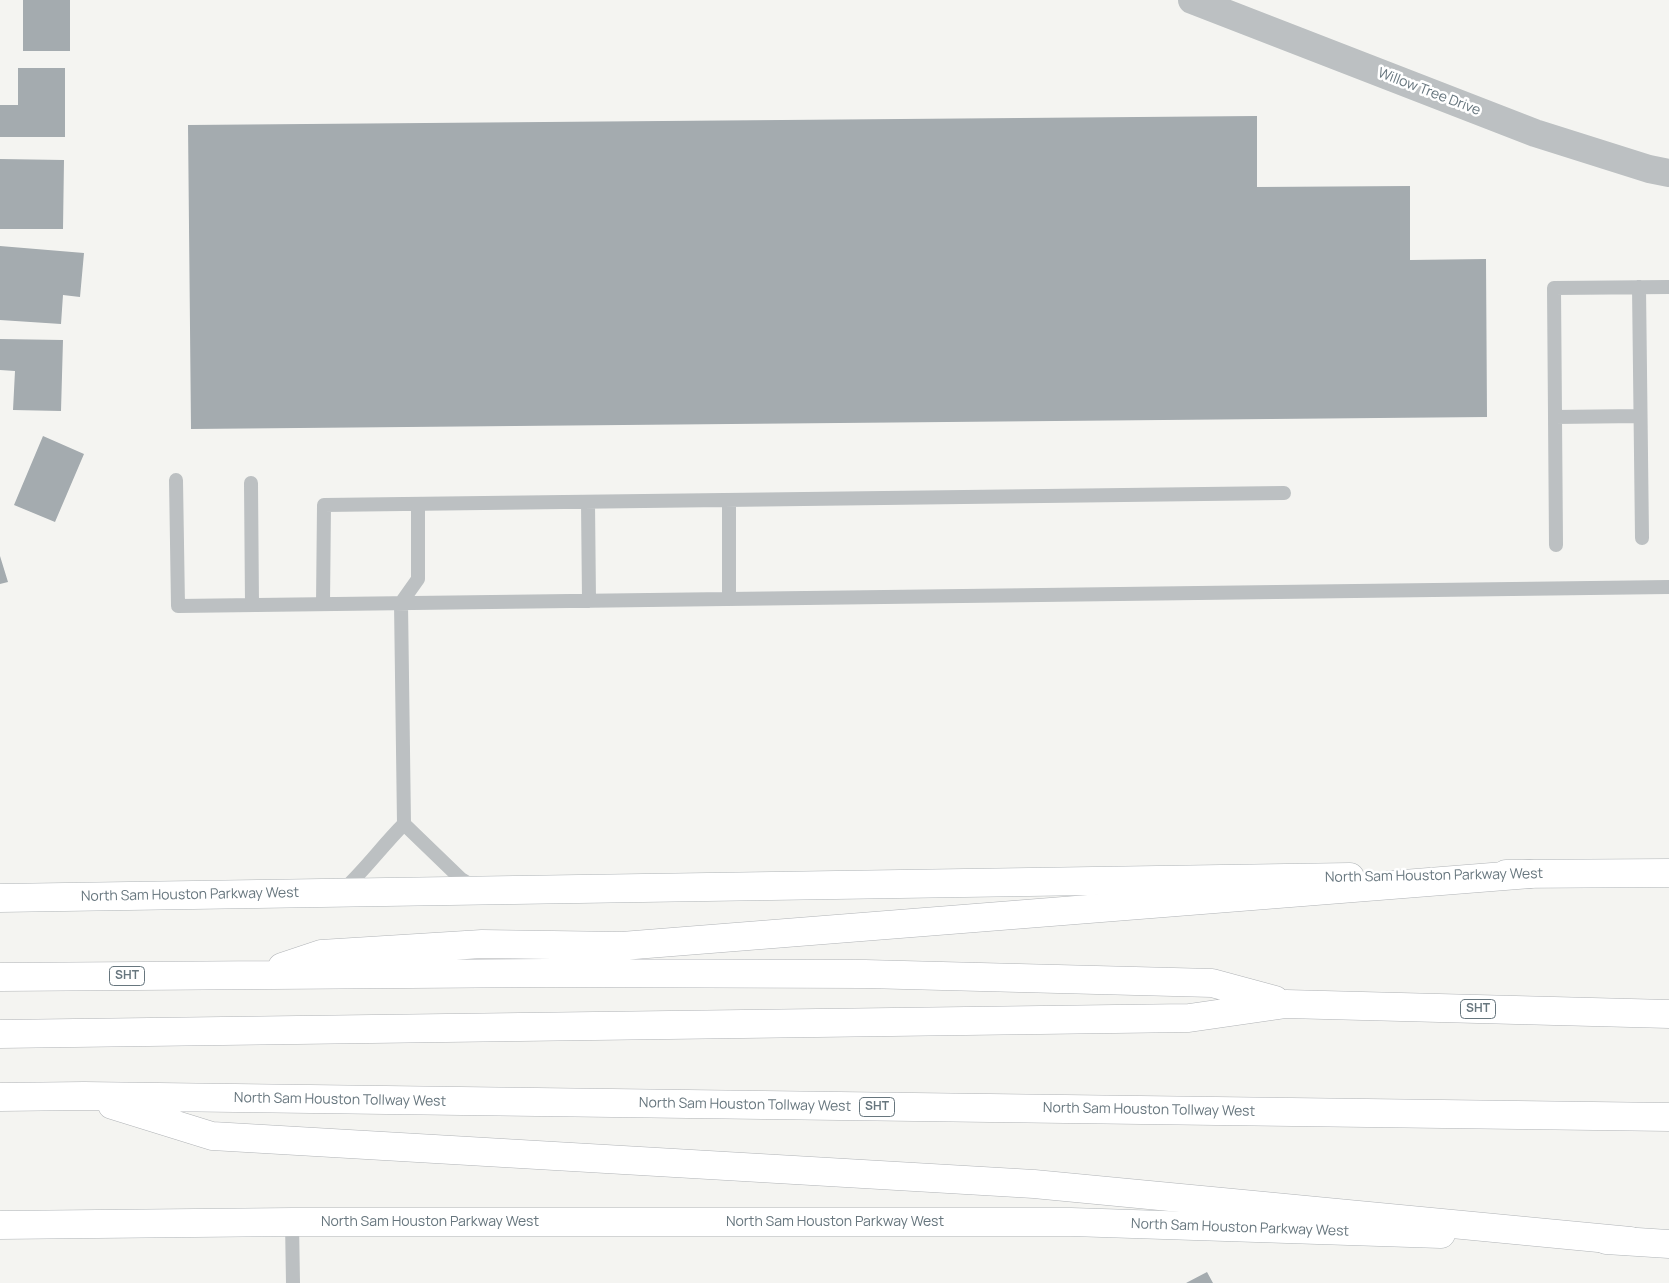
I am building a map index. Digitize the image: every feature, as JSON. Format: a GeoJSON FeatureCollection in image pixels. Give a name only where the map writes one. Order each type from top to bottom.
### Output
{"type":"FeatureCollection","features":[{"type":"Feature","properties":{"kind":"main road","name":"North Sam Houston Parkway West"},"geometry":{"type":"LineString","coordinates":[[0,898],[1669,873]]}},
{"type":"Feature","properties":{"kind":"main road"},"geometry":{"type":"LineString","coordinates":[[254,976],[321,954],[482,944],[622,946],[1530,874]]}},
{"type":"Feature","properties":{"kind":"main road","name":"SHT"},"geometry":{"type":"LineString","coordinates":[[0,977],[630,973],[865,974],[1212,983],[1286,1004]]}},
{"type":"Feature","properties":{"kind":"main road","name":"SHT"},"geometry":{"type":"LineString","coordinates":[[0,1034],[1179,1018],[1286,1004],[1669,1014]]}},
{"type":"Feature","properties":{"kind":"main road"},"geometry":{"type":"LineString","coordinates":[[84,1096],[212,1136],[1034,1184],[1630,1241]]}},
{"type":"Feature","properties":{"kind":"main road","name":"North Sam Houston Tollway West"},"geometry":{"type":"LineString","coordinates":[[0,1097],[84,1096],[1669,1117]]}},
{"type":"Feature","properties":{"kind":"main road","name":"North Sam Houston Parkway West"},"geometry":{"type":"LineString","coordinates":[[0,1225],[292,1222],[1071,1222],[1630,1241],[1669,1244]]}},
{"type":"Feature","properties":{"kind":"street","name":"Willow Tree Drive"},"geometry":{"type":"LineString","coordinates":[[1192,0],[1535,133],[1650,169],[1669,173]]}},
{"type":"Feature","properties":{"kind":"lane"},"geometry":{"type":"LineString","coordinates":[[1639,287],[1642,538]]}},
{"type":"Feature","properties":{"kind":"lane"},"geometry":{"type":"LineString","coordinates":[[1556,545],[1554,288],[1669,287]]}},
{"type":"Feature","properties":{"kind":"lane"},"geometry":{"type":"LineString","coordinates":[[1555,417],[1640,416]]}},
{"type":"Feature","properties":{"kind":"lane"},"geometry":{"type":"LineString","coordinates":[[176,480],[178,606],[1669,587]]}},
{"type":"Feature","properties":{"kind":"lane"},"geometry":{"type":"LineString","coordinates":[[250,483],[252,605]]}},
{"type":"Feature","properties":{"kind":"lane"},"geometry":{"type":"LineString","coordinates":[[323,604],[324,505],[1284,493]]}},
{"type":"Feature","properties":{"kind":"lane"},"geometry":{"type":"LineString","coordinates":[[729,500],[730,599]]}},
{"type":"Feature","properties":{"kind":"lane"},"geometry":{"type":"LineString","coordinates":[[588,502],[589,601]]}},
{"type":"Feature","properties":{"kind":"lane"},"geometry":{"type":"LineString","coordinates":[[418,504],[418,578],[401,603],[404,824],[461,878],[479,891]]}},
{"type":"Feature","properties":{"kind":"lane"},"geometry":{"type":"LineString","coordinates":[[340,893],[377,856],[390,838],[404,824]]}},
{"type":"Feature","properties":{"kind":"lane"},"geometry":{"type":"LineString","coordinates":[[292,1222],[293,1283]]}},
{"type":"Feature","properties":{"kind":"building"},"geometry":{"type":"Polygon","coordinates":[[[23,0],[70,0],[70,51],[23,51],[23,0]]]}},
{"type":"Feature","properties":{"kind":"building"},"geometry":{"type":"Polygon","coordinates":[[[18,68],[65,68],[65,137],[0,137],[0,105],[18,105],[18,68]]]}},
{"type":"Feature","properties":{"kind":"building"},"geometry":{"type":"Polygon","coordinates":[[[1257,116],[1257,187],[1410,186],[1410,260],[1486,259],[1487,417],[191,429],[188,125],[1257,116]]]}},
{"type":"Feature","properties":{"kind":"building"},"geometry":{"type":"Polygon","coordinates":[[[0,159],[64,160],[63,229],[0,229],[0,159]]]}},
{"type":"Feature","properties":{"kind":"building"},"geometry":{"type":"Polygon","coordinates":[[[0,246],[84,253],[80,297],[63,295],[61,324],[0,320],[0,246]]]}},
{"type":"Feature","properties":{"kind":"building"},"geometry":{"type":"Polygon","coordinates":[[[0,339],[63,340],[61,411],[13,410],[15,371],[0,370],[0,339]]]}},
{"type":"Feature","properties":{"kind":"building"},"geometry":{"type":"Polygon","coordinates":[[[43,436],[84,454],[55,522],[14,505],[43,436]]]}},
{"type":"Feature","properties":{"kind":"building"},"geometry":{"type":"Polygon","coordinates":[[[0,556],[8,582],[0,584],[0,556]]]}},
{"type":"Feature","properties":{"kind":"building"},"geometry":{"type":"Polygon","coordinates":[[[1207,1272],[1213,1283],[1186,1283],[1207,1272]]]}}]}
